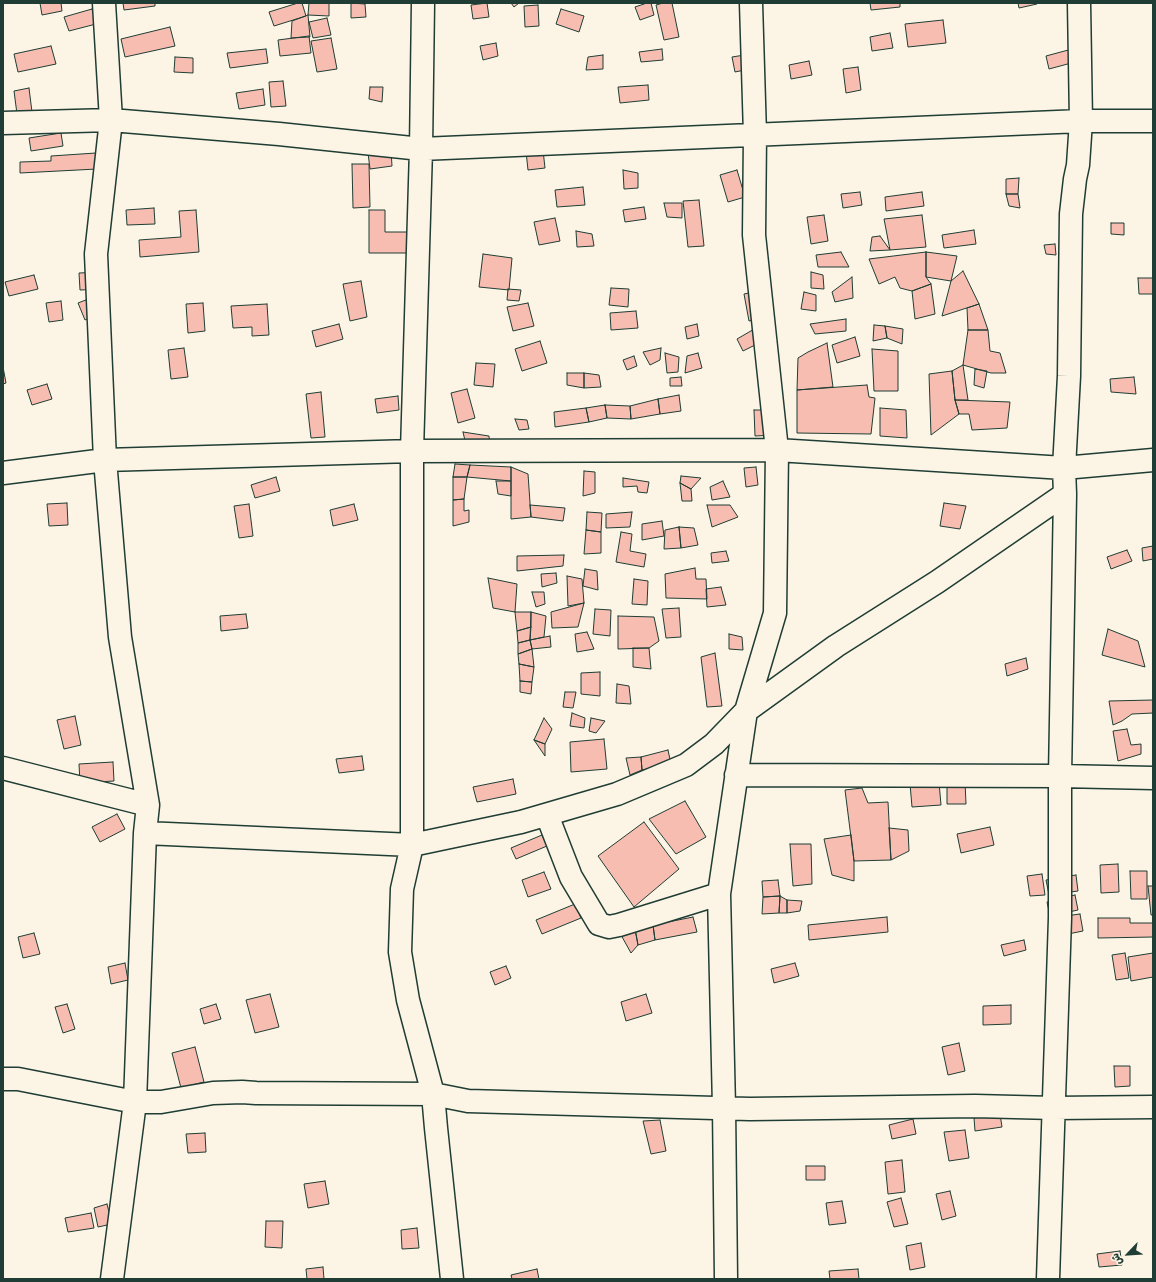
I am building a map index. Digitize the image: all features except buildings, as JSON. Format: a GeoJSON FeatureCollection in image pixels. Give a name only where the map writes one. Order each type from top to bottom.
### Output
{"type":"FeatureCollection","features":[{"type":"Feature","properties":{"kind":"street"},"geometry":{"type":"LineString","coordinates":[[104,3],[111,120],[96,254],[105,460],[120,637],[148,805],[144,833],[135,1102],[112,1279]]}},
{"type":"Feature","properties":{"kind":"street"},"geometry":{"type":"LineString","coordinates":[[423,3],[422,149],[412,451],[412,845],[402,890],[400,952],[408,1000],[433,1094],[452,1279]]}},
{"type":"Feature","properties":{"kind":"street"},"geometry":{"type":"LineString","coordinates":[[726,1279],[719,894],[746,711],[775,613],[777,450],[754,235],[755,135],[751,3]]}},
{"type":"Feature","properties":{"kind":"street"},"geometry":{"type":"LineString","coordinates":[[1048,1279],[1060,918],[1060,776],[1065,494],[1064,468],[1069,376],[1071,214],[1078,165],[1081,121],[1079,3]]}},
{"type":"Feature","properties":{"kind":"street"},"geometry":{"type":"LineString","coordinates":[[3,123],[111,120],[279,134],[422,149],[1081,121],[1153,120]]}},
{"type":"Feature","properties":{"kind":"street"},"geometry":{"type":"LineString","coordinates":[[3,473],[105,460],[412,451],[777,450],[1064,468],[1153,460]]}},
{"type":"Feature","properties":{"kind":"street"},"geometry":{"type":"LineString","coordinates":[[144,833],[412,845],[521,822],[617,794],[686,765],[714,744],[746,711],[836,646],[937,582],[1065,494]]}},
{"type":"Feature","properties":{"kind":"street"},"geometry":{"type":"LineString","coordinates":[[3,768],[148,805]]}},
{"type":"Feature","properties":{"kind":"street"},"geometry":{"type":"LineString","coordinates":[[736,775],[1060,776],[1153,778]]}},
{"type":"Feature","properties":{"kind":"street"},"geometry":{"type":"LineString","coordinates":[[547,815],[571,877],[600,924],[609,927],[619,925],[719,894]]}},
{"type":"Feature","properties":{"kind":"street"},"geometry":{"type":"LineString","coordinates":[[3,1079],[18,1079],[135,1102],[161,1102],[213,1093],[242,1092],[433,1094],[468,1101],[724,1107],[750,1109],[976,1106],[1054,1108],[1153,1107]]}}]}
